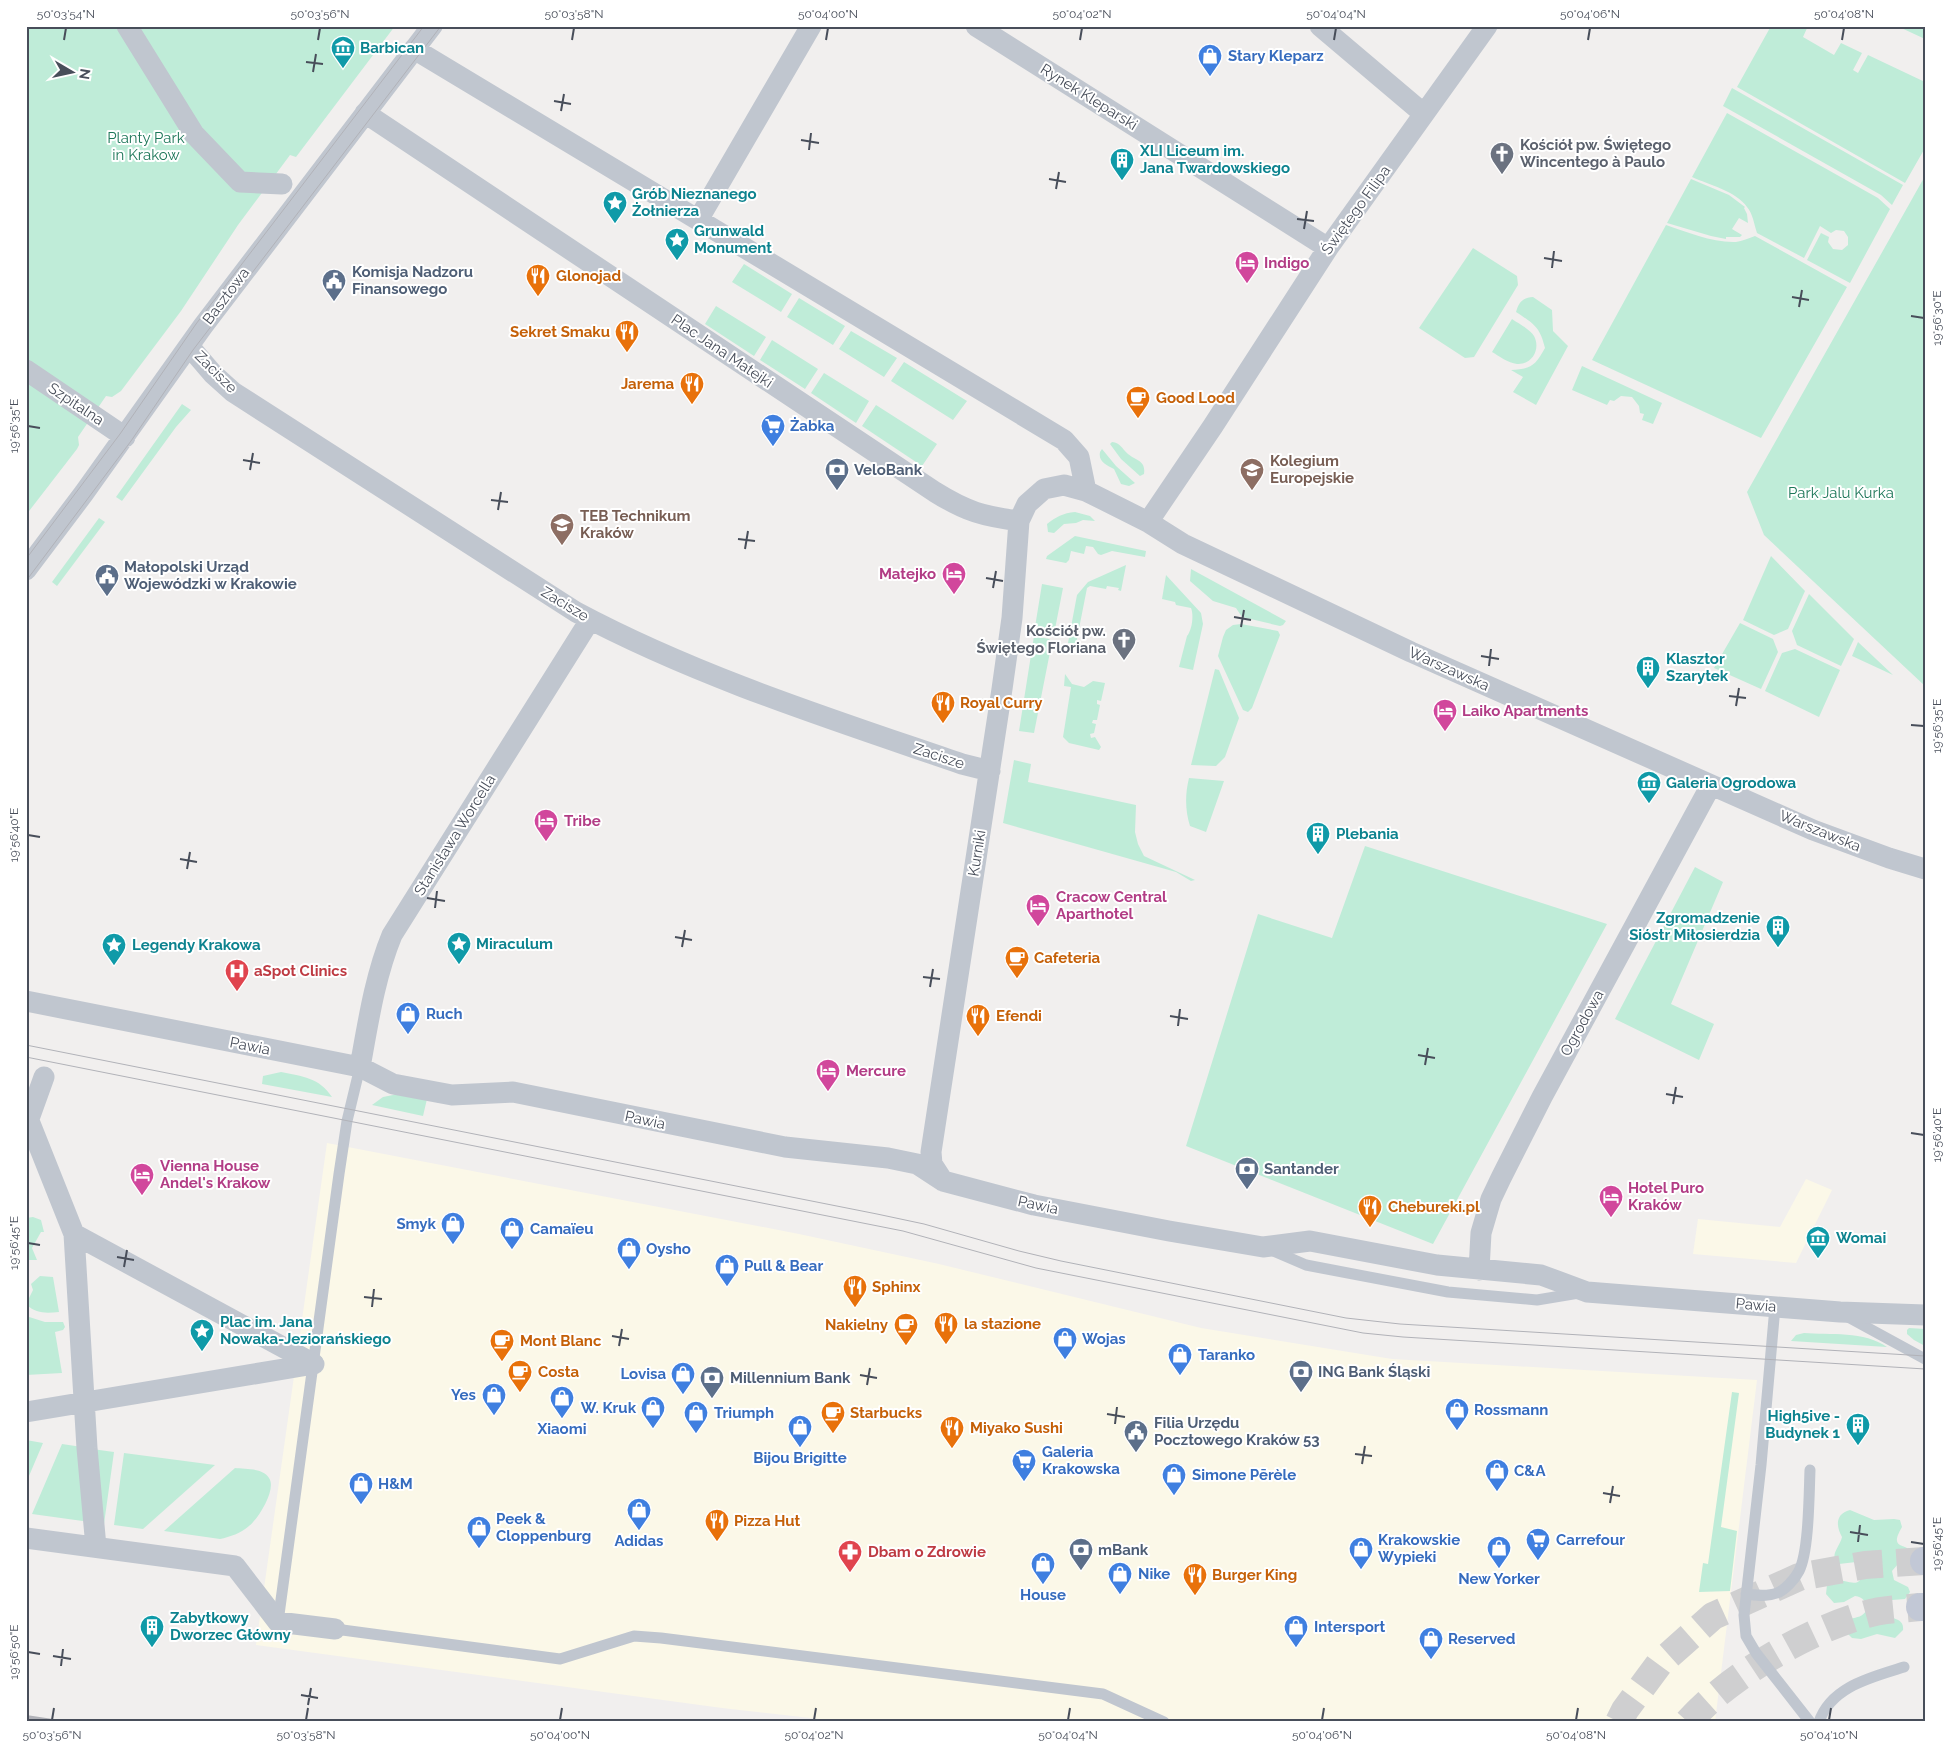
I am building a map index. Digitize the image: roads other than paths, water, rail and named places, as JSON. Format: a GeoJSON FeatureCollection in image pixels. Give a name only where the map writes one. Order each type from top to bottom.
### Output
{"type":"FeatureCollection","features":[{"type":"Feature","properties":{"kind":"street"},"geometry":{"type":"LineString","coordinates":[[128,26],[194,134],[240,182],[282,184]]}},
{"type":"Feature","properties":{"kind":"street","name":"Basztowa"},"geometry":{"type":"LineString","coordinates":[[26,570],[125,437],[189,346],[432,26]]}},
{"type":"Feature","properties":{"kind":"street"},"geometry":{"type":"LineString","coordinates":[[698,220],[812,26]]}},
{"type":"Feature","properties":{"kind":"street","name":"Rynek Kleparski"},"geometry":{"type":"LineString","coordinates":[[976,26],[1328,248]]}},
{"type":"Feature","properties":{"kind":"street"},"geometry":{"type":"LineString","coordinates":[[1320,26],[1424,114]]}},
{"type":"Feature","properties":{"kind":"street","name":"Świętego Filipa"},"geometry":{"type":"LineString","coordinates":[[1148,522],[1213,426],[1328,248],[1487,26]]}},
{"type":"Feature","properties":{"kind":"street"},"geometry":{"type":"LineString","coordinates":[[414,49],[1064,440],[1079,457],[1086,491]]}},
{"type":"Feature","properties":{"kind":"street","name":"Plac Jana Matejki"},"geometry":{"type":"LineString","coordinates":[[365,113],[392,133],[935,492],[959,506],[982,516],[1019,521]]}},
{"type":"Feature","properties":{"kind":"street","name":"Zacisze"},"geometry":{"type":"LineString","coordinates":[[189,346],[233,392],[504,568],[620,636],[779,701],[962,764],[990,771]]}},
{"type":"Feature","properties":{"kind":"street","name":"Szpitalna"},"geometry":{"type":"LineString","coordinates":[[26,370],[125,437]]}},
{"type":"Feature","properties":{"kind":"street"},"geometry":{"type":"LineString","coordinates":[[1019,521],[1027,504],[1044,489],[1064,485],[1086,491],[1148,522]]}},
{"type":"Feature","properties":{"kind":"street","name":"Kurniki"},"geometry":{"type":"LineString","coordinates":[[944,1181],[932,1164],[931,1152],[1012,618],[1019,521]]}},
{"type":"Feature","properties":{"kind":"street","name":"Warszawska"},"geometry":{"type":"LineString","coordinates":[[1148,522],[1183,544],[1411,652],[1814,830],[1889,858],[1925,869]]}},
{"type":"Feature","properties":{"kind":"street","name":"Stanisława Worcella"},"geometry":{"type":"LineString","coordinates":[[360,1067],[378,980],[385,952],[392,935],[590,620]]}},
{"type":"Feature","properties":{"kind":"street","name":"Ogrodowa"},"geometry":{"type":"LineString","coordinates":[[1479,1283],[1481,1233],[1501,1178],[1542,1097],[1711,785]]}},
{"type":"Feature","properties":{"kind":"street","name":"Pawia"},"geometry":{"type":"LineString","coordinates":[[26,1001],[360,1067],[393,1084],[452,1095],[513,1092],[785,1147],[888,1158],[917,1164],[944,1181],[1034,1205],[1263,1247],[1310,1240],[1416,1262],[1479,1283],[1541,1275],[1587,1292],[1840,1312],[1925,1316]]}},
{"type":"Feature","properties":{"kind":"street"},"geometry":{"type":"LineString","coordinates":[[44,1077],[27,1123],[74,1234],[96,1547]]}},
{"type":"Feature","properties":{"kind":"street"},"geometry":{"type":"LineString","coordinates":[[74,1234],[314,1364]]}},
{"type":"Feature","properties":{"kind":"street"},"geometry":{"type":"LineString","coordinates":[[26,1412],[314,1364]]}},
{"type":"Feature","properties":{"kind":"street"},"geometry":{"type":"LineString","coordinates":[[26,1538],[235,1566],[278,1622],[335,1629]]}},
{"type":"Feature","properties":{"kind":"lane"},"geometry":{"type":"LineString","coordinates":[[278,1622],[339,1174],[347,1121],[360,1067]]}},
{"type":"Feature","properties":{"kind":"lane"},"geometry":{"type":"LineString","coordinates":[[1776,1307],[1744,1614],[1746,1636],[1773,1676],[1810,1722]]}},
{"type":"Feature","properties":{"kind":"lane"},"geometry":{"type":"LineString","coordinates":[[1840,1312],[1925,1359]]}},
{"type":"Feature","properties":{"kind":"lane"},"geometry":{"type":"LineString","coordinates":[[1746,1594],[1770,1595],[1779,1593],[1788,1586],[1799,1571],[1805,1547],[1810,1470]]}},
{"type":"Feature","properties":{"kind":"lane"},"geometry":{"type":"LineString","coordinates":[[335,1629],[560,1659],[634,1636],[661,1638],[1103,1694],[1164,1722]]}},
{"type":"Feature","properties":{"kind":"lane"},"geometry":{"type":"LineString","coordinates":[[1820,1722],[1822,1713],[1841,1691],[1869,1678],[1904,1667]]}},
{"type":"Feature","properties":{"kind":"tunnel"},"geometry":{"type":"LineString","coordinates":[[1619,1722],[1625,1710],[1659,1664],[1713,1616],[1799,1577],[1865,1565],[1924,1561]]}},
{"type":"Feature","properties":{"kind":"tunnel"},"geometry":{"type":"LineString","coordinates":[[1688,1722],[1725,1688],[1747,1672],[1795,1643],[1844,1621],[1873,1612],[1920,1607]]}},
{"type":"Feature","properties":{"kind":"tram line"},"geometry":{"type":"LineString","coordinates":[[26,559],[120,434],[196,324],[424,26]]}},
{"type":"Feature","properties":{"kind":"tram line"},"geometry":{"type":"LineString","coordinates":[[26,581],[131,441],[193,350],[441,26]]}},
{"type":"Feature","properties":{"kind":"tram line"},"geometry":{"type":"LineString","coordinates":[[26,1045],[877,1214],[924,1224],[1061,1261],[1346,1318],[1400,1324],[1925,1356]]}},
{"type":"Feature","properties":{"kind":"tram line"},"geometry":{"type":"LineString","coordinates":[[26,1057],[903,1231],[1036,1268],[1363,1333],[1925,1369]]}},
{"type":"Feature","properties":{"kind":"railway"},"geometry":{"type":"LineString","coordinates":[[26,1717],[59,1722]]}},
{"type":"Feature","properties":{"kind":"place","name":"Barbican"},"geometry":{"type":"Point","coordinates":[343,69]}},
{"type":"Feature","properties":{"kind":"place","name":"Stary Kleparz"},"geometry":{"type":"Point","coordinates":[1210,77]}},
{"type":"Feature","properties":{"kind":"place","name":"Kościół pw. Świętego Wincentego à Paulo"},"geometry":{"type":"Point","coordinates":[1502,175]}},
{"type":"Feature","properties":{"kind":"place","name":"XLI Liceum im. Jana Twardowskiego"},"geometry":{"type":"Point","coordinates":[1122,181]}},
{"type":"Feature","properties":{"kind":"place","name":"Grób Nieznanego Żołnierza"},"geometry":{"type":"Point","coordinates":[615,224]}},
{"type":"Feature","properties":{"kind":"place","name":"Grunwald Monument"},"geometry":{"type":"Point","coordinates":[677,261]}},
{"type":"Feature","properties":{"kind":"place","name":"Indigo"},"geometry":{"type":"Point","coordinates":[1247,284]}},
{"type":"Feature","properties":{"kind":"place","name":"Glonojad"},"geometry":{"type":"Point","coordinates":[538,297]}},
{"type":"Feature","properties":{"kind":"place","name":"Komisja Nadzoru Finansowego"},"geometry":{"type":"Point","coordinates":[334,302]}},
{"type":"Feature","properties":{"kind":"place","name":"Sekret Smaku"},"geometry":{"type":"Point","coordinates":[627,353]}},
{"type":"Feature","properties":{"kind":"place","name":"Jarema"},"geometry":{"type":"Point","coordinates":[692,405]}},
{"type":"Feature","properties":{"kind":"place","name":"Good Lood"},"geometry":{"type":"Point","coordinates":[1138,419]}},
{"type":"Feature","properties":{"kind":"place","name":"Żabka"},"geometry":{"type":"Point","coordinates":[773,447]}},
{"type":"Feature","properties":{"kind":"place","name":"VeloBank"},"geometry":{"type":"Point","coordinates":[837,491]}},
{"type":"Feature","properties":{"kind":"place","name":"Kolegium Europejskie"},"geometry":{"type":"Point","coordinates":[1252,491]}},
{"type":"Feature","properties":{"kind":"place","name":"TEB Technikum Kraków"},"geometry":{"type":"Point","coordinates":[562,546]}},
{"type":"Feature","properties":{"kind":"place","name":"Matejko"},"geometry":{"type":"Point","coordinates":[954,595]}},
{"type":"Feature","properties":{"kind":"place","name":"Małopolski Urząd Wojewódzki w Krakowie"},"geometry":{"type":"Point","coordinates":[107,597]}},
{"type":"Feature","properties":{"kind":"place","name":"Kościół pw. Świętego Floriana"},"geometry":{"type":"Point","coordinates":[1124,661]}},
{"type":"Feature","properties":{"kind":"place","name":"Klasztor Szarytek"},"geometry":{"type":"Point","coordinates":[1648,689]}},
{"type":"Feature","properties":{"kind":"place","name":"Royal Curry"},"geometry":{"type":"Point","coordinates":[943,724]}},
{"type":"Feature","properties":{"kind":"place","name":"Laiko Apartments"},"geometry":{"type":"Point","coordinates":[1445,732]}},
{"type":"Feature","properties":{"kind":"place","name":"Galeria Ogrodowa"},"geometry":{"type":"Point","coordinates":[1649,804]}},
{"type":"Feature","properties":{"kind":"place","name":"Tribe"},"geometry":{"type":"Point","coordinates":[546,842]}},
{"type":"Feature","properties":{"kind":"place","name":"Plebania"},"geometry":{"type":"Point","coordinates":[1318,855]}},
{"type":"Feature","properties":{"kind":"place","name":"Cracow Central Aparthotel"},"geometry":{"type":"Point","coordinates":[1038,927]}},
{"type":"Feature","properties":{"kind":"place","name":"Zgromadzenie Sióstr Miłosierdzia"},"geometry":{"type":"Point","coordinates":[1778,948]}},
{"type":"Feature","properties":{"kind":"place","name":"Miraculum"},"geometry":{"type":"Point","coordinates":[459,965]}},
{"type":"Feature","properties":{"kind":"place","name":"Legendy Krakowa"},"geometry":{"type":"Point","coordinates":[114,966]}},
{"type":"Feature","properties":{"kind":"place","name":"Cafeteria"},"geometry":{"type":"Point","coordinates":[1017,979]}},
{"type":"Feature","properties":{"kind":"place","name":"aSpot Clinics"},"geometry":{"type":"Point","coordinates":[237,992]}},
{"type":"Feature","properties":{"kind":"place","name":"Ruch"},"geometry":{"type":"Point","coordinates":[408,1035]}},
{"type":"Feature","properties":{"kind":"place","name":"Efendi"},"geometry":{"type":"Point","coordinates":[978,1037]}},
{"type":"Feature","properties":{"kind":"place","name":"Mercure"},"geometry":{"type":"Point","coordinates":[828,1092]}},
{"type":"Feature","properties":{"kind":"place","name":"Santander"},"geometry":{"type":"Point","coordinates":[1247,1190]}},
{"type":"Feature","properties":{"kind":"place","name":"Vienna House Andel's Krakow"},"geometry":{"type":"Point","coordinates":[142,1196]}},
{"type":"Feature","properties":{"kind":"place","name":"Hotel Puro Kraków"},"geometry":{"type":"Point","coordinates":[1611,1218]}},
{"type":"Feature","properties":{"kind":"place","name":"Chebureki.pl"},"geometry":{"type":"Point","coordinates":[1370,1228]}},
{"type":"Feature","properties":{"kind":"place","name":"Smyk"},"geometry":{"type":"Point","coordinates":[453,1245]}},
{"type":"Feature","properties":{"kind":"place","name":"Camaïeu"},"geometry":{"type":"Point","coordinates":[512,1250]}},
{"type":"Feature","properties":{"kind":"place","name":"Womai"},"geometry":{"type":"Point","coordinates":[1818,1259]}},
{"type":"Feature","properties":{"kind":"place","name":"Oysho"},"geometry":{"type":"Point","coordinates":[629,1270]}},
{"type":"Feature","properties":{"kind":"place","name":"Pull & Bear"},"geometry":{"type":"Point","coordinates":[727,1287]}},
{"type":"Feature","properties":{"kind":"place","name":"Sphinx"},"geometry":{"type":"Point","coordinates":[855,1308]}},
{"type":"Feature","properties":{"kind":"place","name":"la stazione"},"geometry":{"type":"Point","coordinates":[946,1345]}},
{"type":"Feature","properties":{"kind":"place","name":"Nakielny"},"geometry":{"type":"Point","coordinates":[906,1346]}},
{"type":"Feature","properties":{"kind":"place","name":"Plac im. Jana Nowaka-Jeziorańskiego"},"geometry":{"type":"Point","coordinates":[202,1352]}},
{"type":"Feature","properties":{"kind":"place","name":"Wojas"},"geometry":{"type":"Point","coordinates":[1065,1360]}},
{"type":"Feature","properties":{"kind":"place","name":"Mont Blanc"},"geometry":{"type":"Point","coordinates":[502,1362]}},
{"type":"Feature","properties":{"kind":"place","name":"Taranko"},"geometry":{"type":"Point","coordinates":[1180,1376]}},
{"type":"Feature","properties":{"kind":"place","name":"Costa"},"geometry":{"type":"Point","coordinates":[520,1393]}},
{"type":"Feature","properties":{"kind":"place","name":"ING Bank Śląski"},"geometry":{"type":"Point","coordinates":[1301,1393]}},
{"type":"Feature","properties":{"kind":"place","name":"Lovisa"},"geometry":{"type":"Point","coordinates":[683,1395]}},
{"type":"Feature","properties":{"kind":"place","name":"Millennium Bank"},"geometry":{"type":"Point","coordinates":[712,1399]}},
{"type":"Feature","properties":{"kind":"place","name":"Yes"},"geometry":{"type":"Point","coordinates":[494,1416]}},
{"type":"Feature","properties":{"kind":"place","name":"Xiaomi"},"geometry":{"type":"Point","coordinates":[562,1419]}},
{"type":"Feature","properties":{"kind":"place","name":"W. Kruk"},"geometry":{"type":"Point","coordinates":[653,1429]}},
{"type":"Feature","properties":{"kind":"place","name":"Rossmann"},"geometry":{"type":"Point","coordinates":[1457,1431]}},
{"type":"Feature","properties":{"kind":"place","name":"Triumph"},"geometry":{"type":"Point","coordinates":[696,1434]}},
{"type":"Feature","properties":{"kind":"place","name":"Starbucks"},"geometry":{"type":"Point","coordinates":[833,1434]}},
{"type":"Feature","properties":{"kind":"place","name":"High5ive - Budynek 1"},"geometry":{"type":"Point","coordinates":[1858,1446]}},
{"type":"Feature","properties":{"kind":"place","name":"Bijou Brigitte"},"geometry":{"type":"Point","coordinates":[800,1448]}},
{"type":"Feature","properties":{"kind":"place","name":"Miyako Sushi"},"geometry":{"type":"Point","coordinates":[952,1449]}},
{"type":"Feature","properties":{"kind":"place","name":"Filia Urzędu Pocztowego Kraków 53"},"geometry":{"type":"Point","coordinates":[1136,1453]}},
{"type":"Feature","properties":{"kind":"place","name":"Galeria Krakowska"},"geometry":{"type":"Point","coordinates":[1024,1482]}},
{"type":"Feature","properties":{"kind":"place","name":"C&A"},"geometry":{"type":"Point","coordinates":[1497,1492]}},
{"type":"Feature","properties":{"kind":"place","name":"Simone Pērèle"},"geometry":{"type":"Point","coordinates":[1174,1496]}},
{"type":"Feature","properties":{"kind":"place","name":"H&M"},"geometry":{"type":"Point","coordinates":[361,1505]}},
{"type":"Feature","properties":{"kind":"place","name":"Adidas"},"geometry":{"type":"Point","coordinates":[639,1531]}},
{"type":"Feature","properties":{"kind":"place","name":"Pizza Hut"},"geometry":{"type":"Point","coordinates":[717,1542]}},
{"type":"Feature","properties":{"kind":"place","name":"Peek & Cloppenburg"},"geometry":{"type":"Point","coordinates":[479,1549]}},
{"type":"Feature","properties":{"kind":"place","name":"Carrefour"},"geometry":{"type":"Point","coordinates":[1538,1561]}},
{"type":"Feature","properties":{"kind":"place","name":"New Yorker"},"geometry":{"type":"Point","coordinates":[1499,1569]}},
{"type":"Feature","properties":{"kind":"place","name":"Krakowskie Wypieki"},"geometry":{"type":"Point","coordinates":[1361,1570]}},
{"type":"Feature","properties":{"kind":"place","name":"mBank"},"geometry":{"type":"Point","coordinates":[1081,1571]}},
{"type":"Feature","properties":{"kind":"place","name":"Dbam o Zdrowie"},"geometry":{"type":"Point","coordinates":[850,1573]}},
{"type":"Feature","properties":{"kind":"place","name":"House"},"geometry":{"type":"Point","coordinates":[1043,1585]}},
{"type":"Feature","properties":{"kind":"place","name":"Nike"},"geometry":{"type":"Point","coordinates":[1120,1595]}},
{"type":"Feature","properties":{"kind":"place","name":"Burger King"},"geometry":{"type":"Point","coordinates":[1195,1596]}},
{"type":"Feature","properties":{"kind":"place","name":"Zabytkowy Dworzec Główny"},"geometry":{"type":"Point","coordinates":[152,1648]}},
{"type":"Feature","properties":{"kind":"place","name":"Intersport"},"geometry":{"type":"Point","coordinates":[1296,1648]}},
{"type":"Feature","properties":{"kind":"place","name":"Reserved"},"geometry":{"type":"Point","coordinates":[1431,1660]}},
{"type":"Feature","properties":{"kind":"park label","name":"Planty Park in Krakow"},"geometry":{"type":"Point","coordinates":[146,146]}},
{"type":"Feature","properties":{"kind":"park label","name":"Park Jalu Kurka"},"geometry":{"type":"Point","coordinates":[1841,493]}}]}
